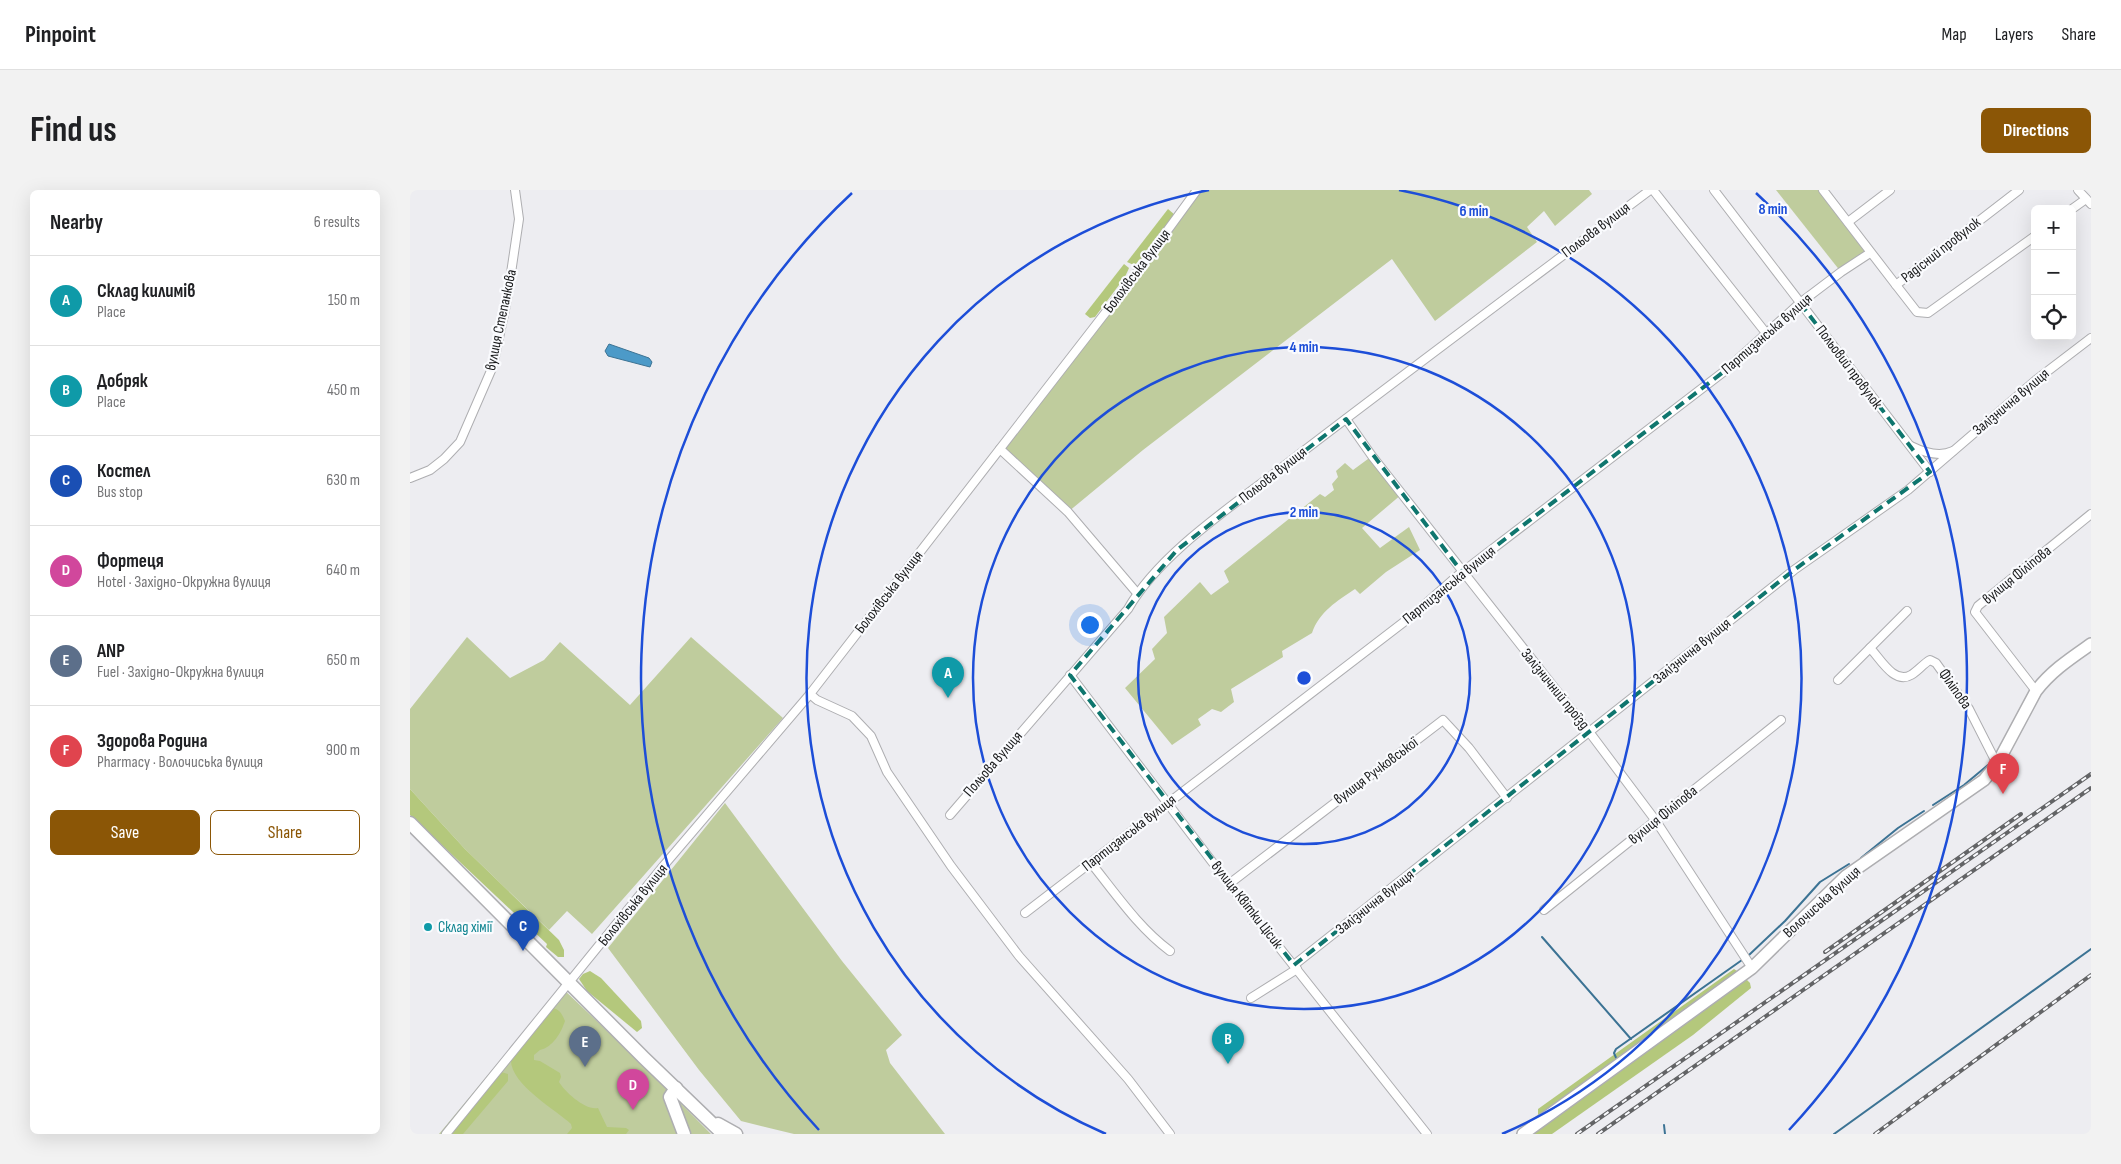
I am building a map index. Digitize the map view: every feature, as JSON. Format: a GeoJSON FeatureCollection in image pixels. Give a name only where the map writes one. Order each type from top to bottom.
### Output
{"type":"FeatureCollection","features":[{"type":"Feature","properties":{"kind":"main road","name":"Волочиська вулиця"},"geometry":{"type":"LineString","coordinates":[[1523,1134],[1752,968],[1846,876],[1984,780],[1997,764],[2036,691],[2055,670],[2091,644]]}},
{"type":"Feature","properties":{"kind":"main road"},"geometry":{"type":"LineString","coordinates":[[410,823],[723,1134]]}},
{"type":"Feature","properties":{"kind":"main road"},"geometry":{"type":"LineString","coordinates":[[676,1088],[670,1097],[684,1134]]}},
{"type":"Feature","properties":{"kind":"main road"},"geometry":{"type":"LineString","coordinates":[[709,1120],[736,1134]]}},
{"type":"Feature","properties":{"kind":"street","name":"вулиця Степанкова"},"geometry":{"type":"LineString","coordinates":[[410,478],[430,470],[444,459],[460,442],[493,366],[507,300],[519,219],[514,190]]}},
{"type":"Feature","properties":{"kind":"street","name":"Болохівська вулиця"},"geometry":{"type":"LineString","coordinates":[[446,1134],[665,864],[810,694],[1137,272],[1197,190]]}},
{"type":"Feature","properties":{"kind":"street"},"geometry":{"type":"LineString","coordinates":[[1651,190],[1766,333]]}},
{"type":"Feature","properties":{"kind":"street","name":"Польова вулиця"},"geometry":{"type":"LineString","coordinates":[[950,815],[1128,609],[1137,593],[1177,550],[1346,419],[1651,190]]}},
{"type":"Feature","properties":{"kind":"street","name":"Польовий провулок"},"geometry":{"type":"LineString","coordinates":[[1714,190],[1930,472]]}},
{"type":"Feature","properties":{"kind":"street","name":"Радісний провулок"},"geometry":{"type":"LineString","coordinates":[[1823,190],[1896,285],[2019,190]]}},
{"type":"Feature","properties":{"kind":"street"},"geometry":{"type":"LineString","coordinates":[[1848,222],[1890,190]]}},
{"type":"Feature","properties":{"kind":"street"},"geometry":{"type":"LineString","coordinates":[[2076,207],[2088,201],[2078,190]]}},
{"type":"Feature","properties":{"kind":"street"},"geometry":{"type":"LineString","coordinates":[[1896,285],[1917,312],[1928,313],[2031,239]]}},
{"type":"Feature","properties":{"kind":"street","name":"Партизанська вулиця"},"geometry":{"type":"LineString","coordinates":[[1025,913],[1167,802],[1413,615],[1462,572],[1726,370],[1800,304],[1841,272],[1870,253]]}},
{"type":"Feature","properties":{"kind":"street","name":"Залізнична вулиця"},"geometry":{"type":"LineString","coordinates":[[1251,998],[1296,967],[1794,570],[1908,490],[2036,380],[2091,338]]}},
{"type":"Feature","properties":{"kind":"street","name":"Залізничний проїзд"},"geometry":{"type":"LineString","coordinates":[[1346,419],[1462,572],[1590,733],[1656,822],[1752,968]]}},
{"type":"Feature","properties":{"kind":"street"},"geometry":{"type":"LineString","coordinates":[[1909,445],[1919,450],[1940,454],[1948,453],[1958,448]]}},
{"type":"Feature","properties":{"kind":"street"},"geometry":{"type":"LineString","coordinates":[[1000,449],[1068,512],[1137,593]]}},
{"type":"Feature","properties":{"kind":"street","name":"вулиця Філіпова"},"geometry":{"type":"LineString","coordinates":[[2036,691],[1975,612],[1978,606],[2091,514]]}},
{"type":"Feature","properties":{"kind":"street"},"geometry":{"type":"LineString","coordinates":[[1838,680],[1907,611]]}},
{"type":"Feature","properties":{"kind":"street","name":"Філіпова"},"geometry":{"type":"LineString","coordinates":[[1870,648],[1888,669],[1896,676],[1902,678],[1910,676],[1930,660],[1936,663],[1970,709],[1997,764]]}},
{"type":"Feature","properties":{"kind":"street","name":"вулиця Квітки Цісик"},"geometry":{"type":"LineString","coordinates":[[1070,675],[1229,884],[1427,1134]]}},
{"type":"Feature","properties":{"kind":"street"},"geometry":{"type":"LineString","coordinates":[[810,694],[817,700],[852,716],[871,736],[887,772],[951,866],[1020,956],[1128,1079],[1170,1134]]}},
{"type":"Feature","properties":{"kind":"street","name":"вулиця Ручковської"},"geometry":{"type":"LineString","coordinates":[[1229,884],[1443,720],[1469,748],[1507,798]]}},
{"type":"Feature","properties":{"kind":"street","name":"вулиця Філіпова"},"geometry":{"type":"LineString","coordinates":[[1544,910],[1782,720]]}},
{"type":"Feature","properties":{"kind":"street"},"geometry":{"type":"LineString","coordinates":[[1091,863],[1135,918],[1156,941],[1170,951]]}},
{"type":"Feature","properties":{"kind":"highlighted area"},"geometry":{"type":"Polygon","coordinates":[[[1800,303],[1930,472],[1794,570],[1294,965],[1070,675],[1177,550],[1346,419],[1462,572],[1726,370],[1800,303]]]}},
{"type":"Feature","properties":{"kind":"green space"},"geometry":{"type":"Polygon","coordinates":[[[1197,190],[1589,190],[1592,194],[1555,226],[1544,211],[1527,227],[1537,242],[1435,321],[1392,259],[1143,450],[1068,512],[1000,449],[1197,190]]]}},
{"type":"Feature","properties":{"kind":"green space"},"geometry":{"type":"Polygon","coordinates":[[[1776,190],[1823,190],[1870,253],[1841,272],[1776,190]]]}},
{"type":"Feature","properties":{"kind":"green space"},"geometry":{"type":"Polygon","coordinates":[[[1168,209],[1175,215],[1136,266],[1127,262],[1168,209]]]}},
{"type":"Feature","properties":{"kind":"green space"},"geometry":{"type":"Polygon","coordinates":[[[1124,264],[1129,268],[1125,277],[1095,317],[1090,318],[1085,314],[1124,264]]]}},
{"type":"Feature","properties":{"kind":"green space"},"geometry":{"type":"Polygon","coordinates":[[[1372,456],[1402,494],[1362,528],[1380,548],[1409,527],[1420,550],[1386,572],[1360,594],[1355,589],[1335,603],[1319,619],[1312,633],[1282,651],[1283,657],[1231,689],[1234,702],[1221,712],[1212,709],[1198,719],[1201,725],[1172,745],[1125,688],[1155,659],[1152,649],[1167,633],[1164,617],[1200,582],[1211,595],[1229,582],[1224,571],[1320,494],[1325,497],[1334,490],[1332,484],[1338,477],[1336,471],[1345,463],[1353,470],[1372,456]]]}},
{"type":"Feature","properties":{"kind":"green space"},"geometry":{"type":"Polygon","coordinates":[[[467,637],[510,678],[544,660],[560,642],[630,705],[691,637],[783,718],[592,934],[567,911],[549,930],[465,849],[410,789],[410,709],[467,637]]]}},
{"type":"Feature","properties":{"kind":"green space"},"geometry":{"type":"Polygon","coordinates":[[[410,789],[465,849],[559,940],[564,950],[564,957],[558,957],[546,947],[547,944],[410,815],[410,789]]]}},
{"type":"Feature","properties":{"kind":"green space"},"geometry":{"type":"Polygon","coordinates":[[[725,803],[842,961],[902,1035],[886,1050],[890,1063],[945,1134],[794,1134],[741,1121],[699,1070],[608,948],[725,803]]]}},
{"type":"Feature","properties":{"kind":"green space"},"geometry":{"type":"Polygon","coordinates":[[[1734,969],[1738,974],[1543,1117],[1538,1115],[1538,1109],[1734,969]]]}},
{"type":"Feature","properties":{"kind":"green space"},"geometry":{"type":"Polygon","coordinates":[[[590,971],[601,978],[641,1021],[642,1028],[637,1032],[587,991],[579,979],[583,974],[590,971]]]}},
{"type":"Feature","properties":{"kind":"green space"},"geometry":{"type":"Polygon","coordinates":[[[1746,979],[1750,983],[1751,988],[1693,1035],[1552,1134],[1530,1134],[1746,979]]]}},
{"type":"Feature","properties":{"kind":"green space"},"geometry":{"type":"Polygon","coordinates":[[[561,987],[640,1062],[711,1134],[439,1134],[561,987]]]}},
{"type":"Feature","properties":{"kind":"green space"},"geometry":{"type":"Polygon","coordinates":[[[549,1008],[559,1011],[565,1021],[556,1039],[549,1046],[534,1055],[534,1060],[540,1061],[560,1073],[559,1082],[562,1086],[582,1104],[598,1108],[607,1127],[626,1128],[629,1130],[626,1134],[567,1134],[572,1128],[571,1124],[530,1092],[513,1071],[511,1060],[514,1050],[549,1008]]]}},
{"type":"Feature","properties":{"kind":"green space"},"geometry":{"type":"Polygon","coordinates":[[[501,1072],[508,1074],[508,1081],[463,1134],[449,1134],[501,1072]]]}},
{"type":"Feature","properties":{"kind":"water"},"geometry":{"type":"Polygon","coordinates":[[[609,344],[649,358],[652,362],[650,367],[608,356],[605,351],[609,344]]]}},
{"type":"Feature","properties":{"kind":"waterway"},"geometry":{"type":"LineString","coordinates":[[1933,805],[1964,785],[1988,765]]}},
{"type":"Feature","properties":{"kind":"waterway"},"geometry":{"type":"LineString","coordinates":[[1861,858],[1898,828],[1924,811]]}},
{"type":"Feature","properties":{"kind":"waterway"},"geometry":{"type":"LineString","coordinates":[[1749,955],[1785,921],[1820,882],[1849,864]]}},
{"type":"Feature","properties":{"kind":"waterway"},"geometry":{"type":"LineString","coordinates":[[1542,937],[1631,1039]]}},
{"type":"Feature","properties":{"kind":"waterway"},"geometry":{"type":"LineString","coordinates":[[1834,1134],[2091,949]]}},
{"type":"Feature","properties":{"kind":"waterway"},"geometry":{"type":"LineString","coordinates":[[1617,1060],[1614,1053],[1616,1049],[1742,960]]}},
{"type":"Feature","properties":{"kind":"waterway"},"geometry":{"type":"LineString","coordinates":[[1664,1125],[1665,1134]]}},
{"type":"Feature","properties":{"kind":"railway"},"geometry":{"type":"LineString","coordinates":[[1577,1134],[2091,774]]}},
{"type":"Feature","properties":{"kind":"railway"},"geometry":{"type":"LineString","coordinates":[[1598,1134],[2091,788]]}},
{"type":"Feature","properties":{"kind":"railway"},"geometry":{"type":"LineString","coordinates":[[1825,952],[2021,814]]}},
{"type":"Feature","properties":{"kind":"railway"},"geometry":{"type":"LineString","coordinates":[[1875,1134],[2091,975]]}},
{"type":"Feature","properties":{"kind":"place","name":"Склад килимів"},"geometry":{"type":"Point","coordinates":[948,698]}},
{"type":"Feature","properties":{"kind":"place","name":"Здорова Родина"},"geometry":{"type":"Point","coordinates":[2003,794]}},
{"type":"Feature","properties":{"kind":"place","name":"Склад хімії"},"geometry":{"type":"Point","coordinates":[428,927]}},
{"type":"Feature","properties":{"kind":"place","name":"Костел"},"geometry":{"type":"Point","coordinates":[523,951]}},
{"type":"Feature","properties":{"kind":"place","name":"Добряк"},"geometry":{"type":"Point","coordinates":[1228,1064]}},
{"type":"Feature","properties":{"kind":"place","name":"ANP"},"geometry":{"type":"Point","coordinates":[585,1067]}},
{"type":"Feature","properties":{"kind":"place","name":"Фортеця"},"geometry":{"type":"Point","coordinates":[633,1110]}}]}
